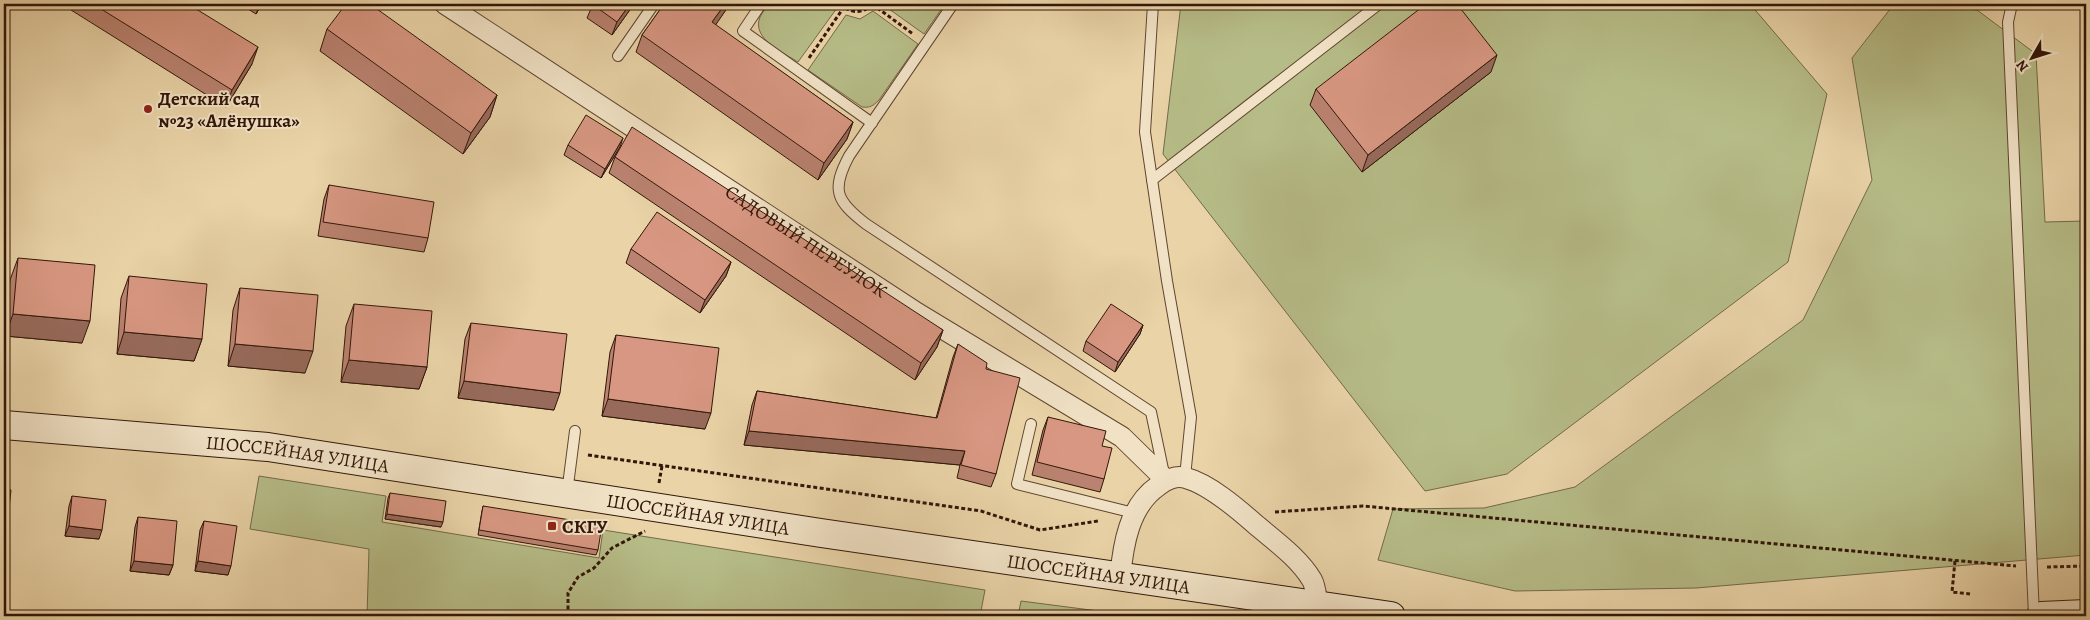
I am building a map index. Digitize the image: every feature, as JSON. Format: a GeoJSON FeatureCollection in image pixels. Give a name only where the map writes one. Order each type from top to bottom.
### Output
{"type":"FeatureCollection","features":[{"type":"Feature","properties":{"kind":"main road","name":"ШОССЕЙНАЯ УЛИЦА"},"geometry":{"type":"LineString","coordinates":[[4,425],[268,447],[1120,578],[1391,616]]}},
{"type":"Feature","properties":{"kind":"main road"},"geometry":{"type":"LineString","coordinates":[[2041,616],[2086,614]]}},
{"type":"Feature","properties":{"kind":"street","name":"САДОВЫЙ ПЕРЕУЛОК"},"geometry":{"type":"LineString","coordinates":[[445,4],[917,313],[1122,437],[1175,479],[1208,489],[1244,514],[1297,561],[1313,582],[1318,606]]}},
{"type":"Feature","properties":{"kind":"street"},"geometry":{"type":"LineString","coordinates":[[1120,578],[1128,511],[1149,492],[1175,479]]}},
{"type":"Feature","properties":{"kind":"lane"},"geometry":{"type":"LineString","coordinates":[[618,56],[654,4]]}},
{"type":"Feature","properties":{"kind":"lane"},"geometry":{"type":"LineString","coordinates":[[760,4],[743,31],[872,123]]}},
{"type":"Feature","properties":{"kind":"lane"},"geometry":{"type":"LineString","coordinates":[[953,4],[849,156],[839,174],[838,187],[841,198],[851,213],[1151,412],[1175,479]]}},
{"type":"Feature","properties":{"kind":"lane"},"geometry":{"type":"LineString","coordinates":[[1153,4],[1145,132],[1166,281],[1191,417],[1175,479]]}},
{"type":"Feature","properties":{"kind":"lane"},"geometry":{"type":"LineString","coordinates":[[1152,180],[1379,4]]}},
{"type":"Feature","properties":{"kind":"lane"},"geometry":{"type":"LineString","coordinates":[[2012,4],[2008,22],[2034,616]]}},
{"type":"Feature","properties":{"kind":"lane"},"geometry":{"type":"LineString","coordinates":[[1031,424],[1017,484],[1128,511]]}},
{"type":"Feature","properties":{"kind":"lane"},"geometry":{"type":"LineString","coordinates":[[567,494],[575,431]]}},
{"type":"Feature","properties":{"kind":"path"},"geometry":{"type":"LineString","coordinates":[[840,4],[851,12],[865,10],[872,4],[926,43]]}},
{"type":"Feature","properties":{"kind":"path"},"geometry":{"type":"LineString","coordinates":[[800,71],[844,7]]}},
{"type":"Feature","properties":{"kind":"path"},"geometry":{"type":"LineString","coordinates":[[572,452],[981,511],[1040,530],[1095,523],[1128,511]]}},
{"type":"Feature","properties":{"kind":"path"},"geometry":{"type":"LineString","coordinates":[[657,492],[662,466]]}},
{"type":"Feature","properties":{"kind":"path"},"geometry":{"type":"LineString","coordinates":[[1244,514],[1363,506],[2032,568],[2086,566]]}},
{"type":"Feature","properties":{"kind":"path"},"geometry":{"type":"LineString","coordinates":[[568,616],[568,593],[578,577],[594,568],[612,548],[651,528]]}},
{"type":"Feature","properties":{"kind":"path"},"geometry":{"type":"LineString","coordinates":[[1955,561],[1952,592],[1970,594]]}},
{"type":"Feature","properties":{"kind":"green space"},"geometry":{"type":"Polygon","coordinates":[[[768,4],[834,4],[837,8],[798,62],[777,50],[764,39],[760,32],[758,25],[760,17],[768,4]]]}},
{"type":"Feature","properties":{"kind":"green space"},"geometry":{"type":"Polygon","coordinates":[[[882,4],[945,4],[924,34],[882,4]]]}},
{"type":"Feature","properties":{"kind":"green space"},"geometry":{"type":"Polygon","coordinates":[[[1181,4],[1750,4],[1827,94],[1788,262],[1507,474],[1425,491],[1163,154],[1181,4]]]}},
{"type":"Feature","properties":{"kind":"green space"},"geometry":{"type":"Polygon","coordinates":[[[1894,4],[1916,4],[1977,10],[2036,54],[2045,222],[2086,221],[2086,555],[1696,588],[1515,591],[1378,560],[1393,509],[1484,508],[1575,487],[1803,320],[1872,180],[1852,58],[1894,4]]]}},
{"type":"Feature","properties":{"kind":"green space"},"geometry":{"type":"Polygon","coordinates":[[[873,11],[918,44],[879,100],[871,106],[862,107],[808,70],[846,15],[860,19],[873,11]]]}},
{"type":"Feature","properties":{"kind":"green space"},"geometry":{"type":"Polygon","coordinates":[[[259,476],[386,496],[382,522],[599,558],[603,530],[985,590],[980,616],[367,616],[369,549],[250,529],[259,476]]]}},
{"type":"Feature","properties":{"kind":"green space"},"geometry":{"type":"Polygon","coordinates":[[[1021,601],[1137,616],[1018,616],[1021,601]]]}},
{"type":"Feature","properties":{"kind":"building"},"geometry":{"type":"Polygon","coordinates":[[[93,4],[188,4],[258,47],[232,90],[93,4]]]}},
{"type":"Feature","properties":{"kind":"building"},"geometry":{"type":"Polygon","coordinates":[[[346,4],[370,4],[497,95],[471,133],[327,29],[346,4]]]}},
{"type":"Feature","properties":{"kind":"building"},"geometry":{"type":"Polygon","coordinates":[[[592,4],[630,4],[617,22],[592,4]]]}},
{"type":"Feature","properties":{"kind":"building"},"geometry":{"type":"Polygon","coordinates":[[[664,4],[725,4],[712,22],[853,122],[824,163],[642,35],[664,4]]]}},
{"type":"Feature","properties":{"kind":"building"},"geometry":{"type":"Polygon","coordinates":[[[1426,4],[1457,4],[1497,55],[1368,155],[1316,89],[1426,4]]]}},
{"type":"Feature","properties":{"kind":"building"},"geometry":{"type":"Polygon","coordinates":[[[586,115],[623,138],[605,169],[568,145],[586,115]]]}},
{"type":"Feature","properties":{"kind":"building"},"geometry":{"type":"Polygon","coordinates":[[[632,127],[943,330],[921,363],[615,157],[632,127]]]}},
{"type":"Feature","properties":{"kind":"building"},"geometry":{"type":"Polygon","coordinates":[[[2084,130],[2086,130],[2086,170],[2085,170],[2084,130]]]}},
{"type":"Feature","properties":{"kind":"building"},"geometry":{"type":"Polygon","coordinates":[[[329,185],[434,202],[428,238],[323,222],[329,185]]]}},
{"type":"Feature","properties":{"kind":"building"},"geometry":{"type":"Polygon","coordinates":[[[657,212],[731,262],[705,300],[631,249],[657,212]]]}},
{"type":"Feature","properties":{"kind":"building"},"geometry":{"type":"Polygon","coordinates":[[[18,258],[95,265],[90,321],[13,314],[18,258]]]}},
{"type":"Feature","properties":{"kind":"building"},"geometry":{"type":"Polygon","coordinates":[[[129,276],[207,284],[202,339],[124,332],[129,276]]]}},
{"type":"Feature","properties":{"kind":"building"},"geometry":{"type":"Polygon","coordinates":[[[240,288],[318,295],[313,351],[235,344],[240,288]]]}},
{"type":"Feature","properties":{"kind":"building"},"geometry":{"type":"Polygon","coordinates":[[[354,304],[432,311],[427,367],[349,360],[354,304]]]}},
{"type":"Feature","properties":{"kind":"building"},"geometry":{"type":"Polygon","coordinates":[[[1111,304],[1143,325],[1118,362],[1086,341],[1111,304]]]}},
{"type":"Feature","properties":{"kind":"building"},"geometry":{"type":"Polygon","coordinates":[[[471,323],[567,334],[560,393],[464,381],[471,323]]]}},
{"type":"Feature","properties":{"kind":"building"},"geometry":{"type":"Polygon","coordinates":[[[616,335],[719,348],[711,413],[608,399],[616,335]]]}},
{"type":"Feature","properties":{"kind":"building"},"geometry":{"type":"Polygon","coordinates":[[[958,344],[987,363],[986,369],[1020,378],[996,474],[961,465],[965,451],[749,431],[757,391],[937,418],[958,344]]]}},
{"type":"Feature","properties":{"kind":"building"},"geometry":{"type":"Polygon","coordinates":[[[1048,417],[1106,431],[1102,446],[1112,448],[1104,479],[1037,462],[1048,417]]]}},
{"type":"Feature","properties":{"kind":"building"},"geometry":{"type":"Polygon","coordinates":[[[4,489],[11,490],[6,535],[4,535],[4,489]]]}},
{"type":"Feature","properties":{"kind":"building"},"geometry":{"type":"Polygon","coordinates":[[[390,493],[446,501],[443,522],[387,514],[390,493]]]}},
{"type":"Feature","properties":{"kind":"building"},"geometry":{"type":"Polygon","coordinates":[[[72,496],[106,500],[102,530],[69,526],[72,496]]]}},
{"type":"Feature","properties":{"kind":"building"},"geometry":{"type":"Polygon","coordinates":[[[483,506],[602,525],[598,550],[479,530],[483,506]]]}},
{"type":"Feature","properties":{"kind":"building"},"geometry":{"type":"Polygon","coordinates":[[[138,517],[177,521],[173,565],[134,561],[138,517]]]}},
{"type":"Feature","properties":{"kind":"building"},"geometry":{"type":"Polygon","coordinates":[[[204,521],[237,526],[231,566],[198,561],[204,521]]]}},
{"type":"Feature","properties":{"kind":"place","name":"Детский сад №23 «Алёнушка»"},"geometry":{"type":"Point","coordinates":[148,109]}},
{"type":"Feature","properties":{"kind":"place","name":"СКГУ"},"geometry":{"type":"Point","coordinates":[552,526]}}]}
